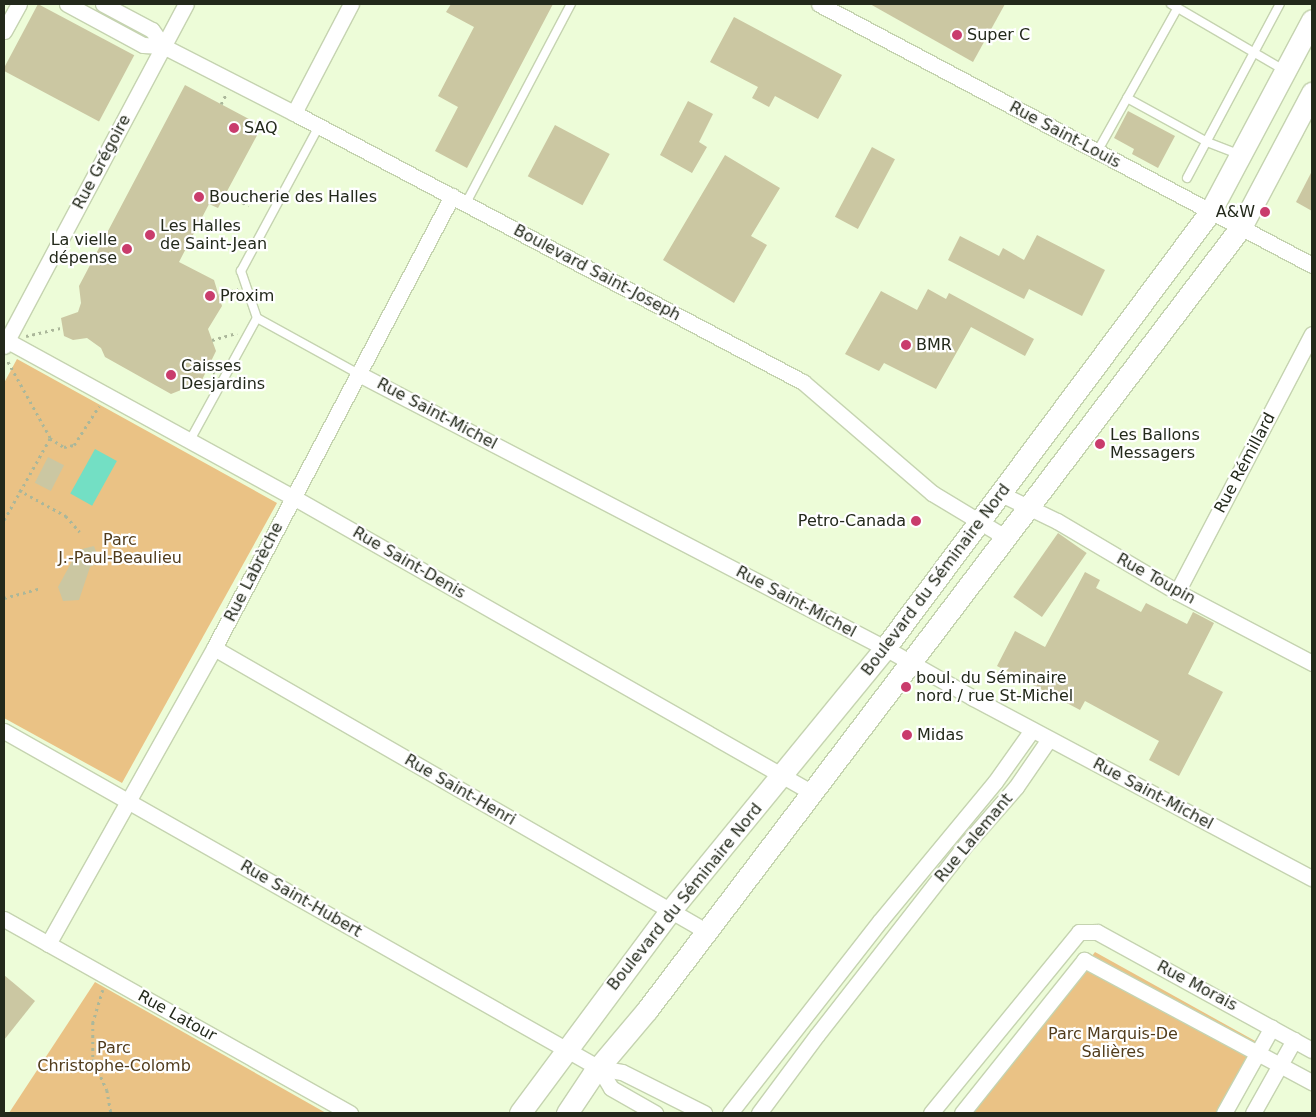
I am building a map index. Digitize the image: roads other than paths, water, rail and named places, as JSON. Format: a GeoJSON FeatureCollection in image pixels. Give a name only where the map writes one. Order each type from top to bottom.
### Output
{"type":"FeatureCollection","features":[{"type":"Feature","properties":{"kind":"main road","name":"Boulevard du Séminaire Nord"},"geometry":{"type":"LineString","coordinates":[[520,1113],[565,1049],[670,911],[783,776],[885,648],[1210,212],[1312,20]]}},
{"type":"Feature","properties":{"kind":"main road"},"geometry":{"type":"LineString","coordinates":[[1288,64],[1284,88],[1286,102],[1301,114]]}},
{"type":"Feature","properties":{"kind":"main road","name":"Boulevard du Séminaire Nord"},"geometry":{"type":"LineString","coordinates":[[568,1113],[598,1068],[706,931],[909,662],[1029,509],[1241,227],[1312,93]]}},
{"type":"Feature","properties":{"kind":"street"},"geometry":{"type":"LineString","coordinates":[[4,32],[18,4]]}},
{"type":"Feature","properties":{"kind":"street","name":"Boulevard Saint-Joseph"},"geometry":{"type":"LineString","coordinates":[[67,4],[144,45],[163,46],[294,113],[804,382],[932,492],[1006,538]]}},
{"type":"Feature","properties":{"kind":"street","name":"Boulevard Saint-Joseph"},"geometry":{"type":"LineString","coordinates":[[103,4],[152,30],[163,46]]}},
{"type":"Feature","properties":{"kind":"street","name":"Rue Grégoire"},"geometry":{"type":"LineString","coordinates":[[4,345],[186,4]]}},
{"type":"Feature","properties":{"kind":"street"},"geometry":{"type":"LineString","coordinates":[[294,113],[351,4]]}},
{"type":"Feature","properties":{"kind":"street","name":"Rue Saint-Louis"},"geometry":{"type":"LineString","coordinates":[[819,4],[1312,265]]}},
{"type":"Feature","properties":{"kind":"street","name":"Rue Labrèche"},"geometry":{"type":"LineString","coordinates":[[48,944],[131,801],[214,648],[357,372],[452,196]]}},
{"type":"Feature","properties":{"kind":"street","name":"Rue Rémillard"},"geometry":{"type":"LineString","coordinates":[[1177,592],[1312,334]]}},
{"type":"Feature","properties":{"kind":"street","name":"Rue Saint-Denis"},"geometry":{"type":"LineString","coordinates":[[4,345],[293,497],[811,792]]}},
{"type":"Feature","properties":{"kind":"street","name":"Rue Saint-Michel"},"geometry":{"type":"LineString","coordinates":[[357,372],[885,648],[1032,730],[1312,878]]}},
{"type":"Feature","properties":{"kind":"street","name":"Rue Toupin"},"geometry":{"type":"LineString","coordinates":[[1001,494],[1057,521],[1177,592],[1310,657]]}},
{"type":"Feature","properties":{"kind":"street","name":"Rue Saint-Henri"},"geometry":{"type":"LineString","coordinates":[[214,648],[706,931]]}},
{"type":"Feature","properties":{"kind":"street","name":"Rue Lalemant"},"geometry":{"type":"LineString","coordinates":[[730,1113],[880,921],[995,782],[1032,730]]}},
{"type":"Feature","properties":{"kind":"street","name":"Rue Saint-Hubert"},"geometry":{"type":"LineString","coordinates":[[4,731],[131,801],[598,1068],[622,1072],[704,1113]]}},
{"type":"Feature","properties":{"kind":"street","name":"Rue Lalemant"},"geometry":{"type":"LineString","coordinates":[[759,1113],[896,934],[1016,787],[1049,739]]}},
{"type":"Feature","properties":{"kind":"street","name":"Rue Latour"},"geometry":{"type":"LineString","coordinates":[[4,919],[350,1113]]}},
{"type":"Feature","properties":{"kind":"street"},"geometry":{"type":"LineString","coordinates":[[880,921],[896,934]]}},
{"type":"Feature","properties":{"kind":"street"},"geometry":{"type":"LineString","coordinates":[[962,1113],[1084,960],[1080,932]]}},
{"type":"Feature","properties":{"kind":"street"},"geometry":{"type":"LineString","coordinates":[[931,1113],[1080,932]]}},
{"type":"Feature","properties":{"kind":"street","name":"Rue Morais"},"geometry":{"type":"LineString","coordinates":[[1080,932],[1097,932],[1312,1050]]}},
{"type":"Feature","properties":{"kind":"street","name":"Rue Morais"},"geometry":{"type":"LineString","coordinates":[[1084,960],[1312,1082]]}},
{"type":"Feature","properties":{"kind":"street"},"geometry":{"type":"LineString","coordinates":[[801,1021],[817,1035]]}},
{"type":"Feature","properties":{"kind":"street"},"geometry":{"type":"LineString","coordinates":[[1224,1113],[1272,1027]]}},
{"type":"Feature","properties":{"kind":"street"},"geometry":{"type":"LineString","coordinates":[[1253,1113],[1294,1040]]}},
{"type":"Feature","properties":{"kind":"street","name":"Rue Saint-Hubert"},"geometry":{"type":"LineString","coordinates":[[598,1068],[611,1088],[655,1113]]}},
{"type":"Feature","properties":{"kind":"street"},"geometry":{"type":"LineString","coordinates":[[967,1068],[986,1084]]}},
{"type":"Feature","properties":{"kind":"lane"},"geometry":{"type":"LineString","coordinates":[[466,203],[571,4]]}},
{"type":"Feature","properties":{"kind":"lane"},"geometry":{"type":"LineString","coordinates":[[1187,178],[1280,4]]}},
{"type":"Feature","properties":{"kind":"lane"},"geometry":{"type":"LineString","coordinates":[[1097,152],[1174,6],[1255,53],[1288,64]]}},
{"type":"Feature","properties":{"kind":"lane"},"geometry":{"type":"LineString","coordinates":[[1127,98],[1207,142],[1240,155]]}},
{"type":"Feature","properties":{"kind":"lane"},"geometry":{"type":"LineString","coordinates":[[319,126],[241,271],[256,318],[357,372]]}},
{"type":"Feature","properties":{"kind":"lane"},"geometry":{"type":"LineString","coordinates":[[189,443],[256,318]]}},
{"type":"Feature","properties":{"kind":"water"},"geometry":{"type":"Polygon","coordinates":[[[95,449],[117,461],[92,506],[70,494],[95,449]]]}},
{"type":"Feature","properties":{"kind":"place","name":"Super C"},"geometry":{"type":"Point","coordinates":[957,35]}},
{"type":"Feature","properties":{"kind":"place","name":"SAQ"},"geometry":{"type":"Point","coordinates":[234,128]}},
{"type":"Feature","properties":{"kind":"place","name":"Boucherie des Halles"},"geometry":{"type":"Point","coordinates":[199,197]}},
{"type":"Feature","properties":{"kind":"place","name":"A&W"},"geometry":{"type":"Point","coordinates":[1265,212]}},
{"type":"Feature","properties":{"kind":"place","name":"Les Halles de Saint-Jean"},"geometry":{"type":"Point","coordinates":[150,235]}},
{"type":"Feature","properties":{"kind":"place","name":"La vielle dépense"},"geometry":{"type":"Point","coordinates":[127,249]}},
{"type":"Feature","properties":{"kind":"place","name":"Proxim"},"geometry":{"type":"Point","coordinates":[210,296]}},
{"type":"Feature","properties":{"kind":"place","name":"BMR"},"geometry":{"type":"Point","coordinates":[906,345]}},
{"type":"Feature","properties":{"kind":"place","name":"Caisses Desjardins"},"geometry":{"type":"Point","coordinates":[171,375]}},
{"type":"Feature","properties":{"kind":"place","name":"Les Ballons Messagers"},"geometry":{"type":"Point","coordinates":[1100,444]}},
{"type":"Feature","properties":{"kind":"place","name":"Petro-Canada"},"geometry":{"type":"Point","coordinates":[916,521]}},
{"type":"Feature","properties":{"kind":"place","name":"boul. du Séminaire nord / rue St-Michel"},"geometry":{"type":"Point","coordinates":[906,687]}},
{"type":"Feature","properties":{"kind":"place","name":"Midas"},"geometry":{"type":"Point","coordinates":[907,735]}},
{"type":"Feature","properties":{"kind":"park label","name":"Parc J.-Paul-Beaulieu"},"geometry":{"type":"Point","coordinates":[120,549]}},
{"type":"Feature","properties":{"kind":"park label","name":"Parc Marquis-De Salières"},"geometry":{"type":"Point","coordinates":[1113,1043]}},
{"type":"Feature","properties":{"kind":"park label","name":"Parc Christophe-Colomb"},"geometry":{"type":"Point","coordinates":[114,1057]}}]}
